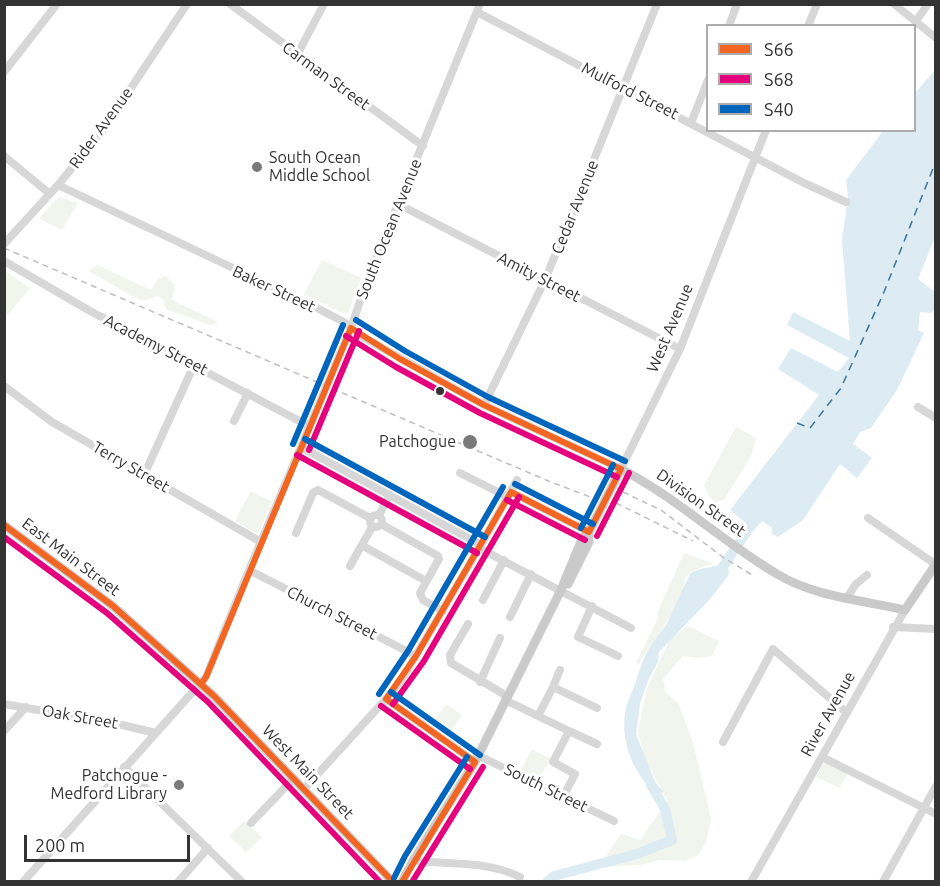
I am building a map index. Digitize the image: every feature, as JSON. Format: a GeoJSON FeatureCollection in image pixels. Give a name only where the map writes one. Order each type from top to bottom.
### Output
{"type":"FeatureCollection","features":[{"type":"Feature","properties":{"kind":"main road","name":"West Avenue"},"geometry":{"type":"LineString","coordinates":[[402,882],[476,758],[561,590],[582,538],[589,532],[621,469]]}},
{"type":"Feature","properties":{"kind":"main road","name":"Division Street"},"geometry":{"type":"LineString","coordinates":[[621,469],[649,483],[778,575],[808,588],[846,599],[905,610]]}},
{"type":"Feature","properties":{"kind":"main road","name":"East Main Street"},"geometry":{"type":"LineString","coordinates":[[4,525],[113,606],[201,684]]}},
{"type":"Feature","properties":{"kind":"main road","name":"River Avenue"},"geometry":{"type":"LineString","coordinates":[[905,610],[935,564]]}},
{"type":"Feature","properties":{"kind":"main road","name":"West Main Street"},"geometry":{"type":"LineString","coordinates":[[201,684],[393,882]]}},
{"type":"Feature","properties":{"kind":"street"},"geometry":{"type":"LineString","coordinates":[[4,72],[57,4]]}},
{"type":"Feature","properties":{"kind":"street","name":"Rider Avenue"},"geometry":{"type":"LineString","coordinates":[[4,244],[104,130],[187,4]]}},
{"type":"Feature","properties":{"kind":"street","name":"Carman Street"},"geometry":{"type":"LineString","coordinates":[[230,4],[423,146]]}},
{"type":"Feature","properties":{"kind":"street"},"geometry":{"type":"LineString","coordinates":[[297,55],[324,4]]}},
{"type":"Feature","properties":{"kind":"street","name":"Cedar Avenue"},"geometry":{"type":"LineString","coordinates":[[484,405],[545,280],[657,4]]}},
{"type":"Feature","properties":{"kind":"street"},"geometry":{"type":"LineString","coordinates":[[730,24],[737,4]]}},
{"type":"Feature","properties":{"kind":"street"},"geometry":{"type":"LineString","coordinates":[[809,24],[817,4]]}},
{"type":"Feature","properties":{"kind":"street"},"geometry":{"type":"LineString","coordinates":[[894,4],[936,38]]}},
{"type":"Feature","properties":{"kind":"street"},"geometry":{"type":"LineString","coordinates":[[915,21],[928,4]]}},
{"type":"Feature","properties":{"kind":"street","name":"Mulford Street"},"geometry":{"type":"LineString","coordinates":[[478,8],[706,131]]}},
{"type":"Feature","properties":{"kind":"street","name":"South Ocean Avenue"},"geometry":{"type":"LineString","coordinates":[[23,882],[206,677],[351,328],[367,280],[478,8]]}},
{"type":"Feature","properties":{"kind":"street"},"geometry":{"type":"LineString","coordinates":[[691,123],[706,85]]}},
{"type":"Feature","properties":{"kind":"street","name":"Mulford Street"},"geometry":{"type":"LineString","coordinates":[[709,132],[804,183],[846,202]]}},
{"type":"Feature","properties":{"kind":"street","name":"West Avenue"},"geometry":{"type":"LineString","coordinates":[[621,469],[680,349],[765,132]]}},
{"type":"Feature","properties":{"kind":"street"},"geometry":{"type":"LineString","coordinates":[[4,156],[50,194]]}},
{"type":"Feature","properties":{"kind":"street","name":"Baker Street"},"geometry":{"type":"LineString","coordinates":[[58,185],[311,305],[400,359],[484,405]]}},
{"type":"Feature","properties":{"kind":"street","name":"Amity Street"},"geometry":{"type":"LineString","coordinates":[[398,204],[680,349]]}},
{"type":"Feature","properties":{"kind":"street","name":"Academy Street"},"geometry":{"type":"LineString","coordinates":[[4,261],[90,311],[309,426]]}},
{"type":"Feature","properties":{"kind":"street"},"geometry":{"type":"LineString","coordinates":[[144,475],[194,365]]}},
{"type":"Feature","properties":{"kind":"street","name":"Terry Street"},"geometry":{"type":"LineString","coordinates":[[4,386],[52,422],[261,542]]}},
{"type":"Feature","properties":{"kind":"street"},"geometry":{"type":"LineString","coordinates":[[234,421],[248,393]]}},
{"type":"Feature","properties":{"kind":"street","name":"Division Street"},"geometry":{"type":"LineString","coordinates":[[484,405],[621,469]]}},
{"type":"Feature","properties":{"kind":"street"},"geometry":{"type":"LineString","coordinates":[[918,407],[936,418]]}},
{"type":"Feature","properties":{"kind":"street"},"geometry":{"type":"LineString","coordinates":[[301,447],[504,561],[631,628]]}},
{"type":"Feature","properties":{"kind":"street"},"geometry":{"type":"LineString","coordinates":[[460,473],[589,532]]}},
{"type":"Feature","properties":{"kind":"street"},"geometry":{"type":"LineString","coordinates":[[304,789],[386,699],[416,656],[517,480]]}},
{"type":"Feature","properties":{"kind":"street"},"geometry":{"type":"LineString","coordinates":[[296,533],[313,493],[318,490],[377,527],[390,495]]}},
{"type":"Feature","properties":{"kind":"street"},"geometry":{"type":"LineString","coordinates":[[350,566],[363,546],[374,515],[438,556],[439,559],[426,580],[420,597],[443,611]]}},
{"type":"Feature","properties":{"kind":"street"},"geometry":{"type":"LineString","coordinates":[[868,518],[935,564]]}},
{"type":"Feature","properties":{"kind":"street"},"geometry":{"type":"LineString","coordinates":[[363,546],[426,580]]}},
{"type":"Feature","properties":{"kind":"street"},"geometry":{"type":"LineString","coordinates":[[483,600],[504,561]]}},
{"type":"Feature","properties":{"kind":"street","name":"Church Street"},"geometry":{"type":"LineString","coordinates":[[249,570],[416,656]]}},
{"type":"Feature","properties":{"kind":"street"},"geometry":{"type":"LineString","coordinates":[[510,617],[531,574]]}},
{"type":"Feature","properties":{"kind":"street"},"geometry":{"type":"LineString","coordinates":[[846,599],[856,584],[867,575]]}},
{"type":"Feature","properties":{"kind":"street"},"geometry":{"type":"LineString","coordinates":[[592,606],[578,637],[618,656]]}},
{"type":"Feature","properties":{"kind":"street","name":"River Avenue"},"geometry":{"type":"LineString","coordinates":[[751,882],[905,610]]}},
{"type":"Feature","properties":{"kind":"street"},"geometry":{"type":"LineString","coordinates":[[468,624],[450,655],[451,663],[538,716],[597,744]]}},
{"type":"Feature","properties":{"kind":"street"},"geometry":{"type":"LineString","coordinates":[[894,627],[936,629]]}},
{"type":"Feature","properties":{"kind":"street"},"geometry":{"type":"LineString","coordinates":[[480,682],[500,638]]}},
{"type":"Feature","properties":{"kind":"street"},"geometry":{"type":"LineString","coordinates":[[723,742],[773,650],[847,713]]}},
{"type":"Feature","properties":{"kind":"street"},"geometry":{"type":"LineString","coordinates":[[538,716],[560,670]]}},
{"type":"Feature","properties":{"kind":"street"},"geometry":{"type":"LineString","coordinates":[[553,687],[597,708]]}},
{"type":"Feature","properties":{"kind":"street","name":"South Street"},"geometry":{"type":"LineString","coordinates":[[386,699],[476,758],[614,821]]}},
{"type":"Feature","properties":{"kind":"street","name":"Oak Street"},"geometry":{"type":"LineString","coordinates":[[4,704],[156,733]]}},
{"type":"Feature","properties":{"kind":"street"},"geometry":{"type":"LineString","coordinates":[[4,731],[26,707]]}},
{"type":"Feature","properties":{"kind":"street"},"geometry":{"type":"LineString","coordinates":[[563,797],[575,774],[553,762],[569,731]]}},
{"type":"Feature","properties":{"kind":"street"},"geometry":{"type":"LineString","coordinates":[[822,757],[936,814]]}},
{"type":"Feature","properties":{"kind":"street"},"geometry":{"type":"LineString","coordinates":[[124,767],[242,882]]}},
{"type":"Feature","properties":{"kind":"street"},"geometry":{"type":"LineString","coordinates":[[251,823],[294,778]]}},
{"type":"Feature","properties":{"kind":"street"},"geometry":{"type":"LineString","coordinates":[[884,882],[936,786]]}},
{"type":"Feature","properties":{"kind":"street"},"geometry":{"type":"LineString","coordinates":[[178,882],[208,848]]}},
{"type":"Feature","properties":{"kind":"street"},"geometry":{"type":"LineString","coordinates":[[413,861],[486,866],[507,870],[520,877]]}},
{"type":"Feature","properties":{"kind":"shaded area"},"geometry":{"type":"Polygon","coordinates":[[[935,70],[935,237],[918,279],[935,292],[935,309],[932,313],[920,312],[918,330],[924,333],[897,390],[871,428],[860,432],[853,444],[872,458],[857,478],[840,464],[803,520],[778,537],[772,534],[772,528],[762,521],[754,530],[730,510],[819,395],[778,369],[791,348],[838,372],[849,358],[787,325],[793,312],[850,341],[842,240],[848,197],[846,180],[882,132],[916,132],[916,92],[935,70]]]}},
{"type":"Feature","properties":{"kind":"shaded area"},"geometry":{"type":"Polygon","coordinates":[[[60,197],[78,203],[62,230],[39,219],[60,197]]]}},
{"type":"Feature","properties":{"kind":"shaded area"},"geometry":{"type":"Polygon","coordinates":[[[322,260],[361,278],[348,313],[345,314],[304,294],[322,260]]]}},
{"type":"Feature","properties":{"kind":"shaded area"},"geometry":{"type":"Polygon","coordinates":[[[97,265],[151,290],[158,279],[166,276],[175,286],[172,300],[218,322],[210,325],[166,309],[163,299],[157,296],[142,301],[88,271],[97,265]]]}},
{"type":"Feature","properties":{"kind":"shaded area"},"geometry":{"type":"Polygon","coordinates":[[[5,271],[30,288],[7,316],[5,311],[5,271]]]}},
{"type":"Feature","properties":{"kind":"shaded area"},"geometry":{"type":"Polygon","coordinates":[[[736,427],[756,438],[752,454],[724,500],[715,502],[704,485],[736,427]]]}},
{"type":"Feature","properties":{"kind":"shaded area"},"geometry":{"type":"Polygon","coordinates":[[[251,491],[272,502],[258,534],[235,521],[251,491]]]}},
{"type":"Feature","properties":{"kind":"shaded area"},"geometry":{"type":"Polygon","coordinates":[[[684,553],[714,564],[695,570],[685,578],[679,600],[673,611],[639,664],[636,663],[658,618],[658,611],[684,553]]]}},
{"type":"Feature","properties":{"kind":"shaded area"},"geometry":{"type":"Polygon","coordinates":[[[722,564],[729,570],[728,576],[711,598],[659,652],[658,662],[649,678],[640,704],[636,734],[655,782],[664,792],[657,795],[642,778],[627,747],[624,725],[626,706],[646,654],[668,622],[691,573],[722,564]]]}},
{"type":"Feature","properties":{"kind":"shaded area"},"geometry":{"type":"Polygon","coordinates":[[[687,626],[719,641],[712,656],[698,658],[683,656],[663,679],[666,693],[679,704],[693,743],[711,818],[706,843],[698,855],[685,861],[659,860],[641,865],[599,867],[621,834],[641,840],[668,801],[644,757],[638,731],[647,688],[670,639],[687,626]]]}},
{"type":"Feature","properties":{"kind":"shaded area"},"geometry":{"type":"Polygon","coordinates":[[[446,704],[462,715],[447,736],[431,725],[446,704]]]}},
{"type":"Feature","properties":{"kind":"shaded area"},"geometry":{"type":"Polygon","coordinates":[[[532,749],[551,759],[538,779],[521,770],[532,749]]]}},
{"type":"Feature","properties":{"kind":"shaded area"},"geometry":{"type":"Polygon","coordinates":[[[825,761],[848,773],[839,788],[816,777],[825,761]]]}},
{"type":"Feature","properties":{"kind":"shaded area"},"geometry":{"type":"Polygon","coordinates":[[[244,821],[262,837],[246,852],[229,836],[244,821]]]}},
{"type":"Feature","properties":{"kind":"waterway"},"geometry":{"type":"LineString","coordinates":[[716,577],[758,515]]}},
{"type":"Feature","properties":{"kind":"waterway"},"geometry":{"type":"LineString","coordinates":[[547,882],[554,876],[637,854],[672,840],[665,809],[651,785]]}},
{"type":"Feature","properties":{"kind":"ferry route"},"geometry":{"type":"LineString","coordinates":[[797,423],[810,428],[841,388],[884,292],[936,161]]}},
{"type":"Feature","properties":{"kind":"railway"},"geometry":{"type":"LineString","coordinates":[[4,248],[593,498]]}},
{"type":"Feature","properties":{"kind":"railway"},"geometry":{"type":"LineString","coordinates":[[623,492],[661,510],[724,558],[754,576]]}},
{"type":"Feature","properties":{"kind":"railway"},"geometry":{"type":"LineString","coordinates":[[616,503],[693,541]]}},
{"type":"Feature","properties":{"kind":"transit line","name":"S40"},"geometry":{"type":"LineString","coordinates":[[356,320],[405,351],[488,397],[625,461]]}},
{"type":"Feature","properties":{"kind":"transit line","name":"S40"},"geometry":{"type":"LineString","coordinates":[[293,444],[343,325]]}},
{"type":"Feature","properties":{"kind":"transit line","name":"S66"},"geometry":{"type":"LineString","coordinates":[[351,328],[400,359],[484,405],[621,469]]}},
{"type":"Feature","properties":{"kind":"transit line","name":"S66"},"geometry":{"type":"LineString","coordinates":[[201,684],[206,677],[351,328]]}},
{"type":"Feature","properties":{"kind":"transit line","name":"S68"},"geometry":{"type":"LineString","coordinates":[[309,450],[359,331]]}},
{"type":"Feature","properties":{"kind":"transit line","name":"S68"},"geometry":{"type":"LineString","coordinates":[[346,336],[396,367],[480,413],[617,477]]}},
{"type":"Feature","properties":{"kind":"transit line","name":"S40"},"geometry":{"type":"LineString","coordinates":[[305,439],[485,537]]}},
{"type":"Feature","properties":{"kind":"transit line","name":"S68"},"geometry":{"type":"LineString","coordinates":[[297,455],[477,553]]}},
{"type":"Feature","properties":{"kind":"transit line","name":"S40"},"geometry":{"type":"LineString","coordinates":[[581,528],[613,465]]}},
{"type":"Feature","properties":{"kind":"transit line","name":"S66"},"geometry":{"type":"LineString","coordinates":[[589,532],[621,469]]}},
{"type":"Feature","properties":{"kind":"transit line","name":"S68"},"geometry":{"type":"LineString","coordinates":[[597,536],[629,473]]}},
{"type":"Feature","properties":{"kind":"transit line","name":"S40"},"geometry":{"type":"LineString","coordinates":[[515,484],[593,524]]}},
{"type":"Feature","properties":{"kind":"transit line","name":"S40"},"geometry":{"type":"LineString","coordinates":[[379,694],[408,651],[503,487]]}},
{"type":"Feature","properties":{"kind":"transit line","name":"S66"},"geometry":{"type":"LineString","coordinates":[[511,492],[589,532]]}},
{"type":"Feature","properties":{"kind":"transit line","name":"S66"},"geometry":{"type":"LineString","coordinates":[[386,699],[416,656],[511,492]]}},
{"type":"Feature","properties":{"kind":"transit line","name":"S68"},"geometry":{"type":"LineString","coordinates":[[393,704],[424,661],[519,497]]}},
{"type":"Feature","properties":{"kind":"transit line","name":"S68"},"geometry":{"type":"LineString","coordinates":[[507,500],[585,540]]}},
{"type":"Feature","properties":{"kind":"transit line","name":"S66"},"geometry":{"type":"LineString","coordinates":[[4,525],[113,606],[214,696],[393,882]]}},
{"type":"Feature","properties":{"kind":"transit line","name":"S68"},"geometry":{"type":"LineString","coordinates":[[4,537],[107,613],[208,702],[380,882]]}},
{"type":"Feature","properties":{"kind":"transit line","name":"S40"},"geometry":{"type":"LineString","coordinates":[[391,692],[480,755]]}},
{"type":"Feature","properties":{"kind":"transit line","name":"S66"},"geometry":{"type":"LineString","coordinates":[[386,699],[475,762]]}},
{"type":"Feature","properties":{"kind":"transit line","name":"S68"},"geometry":{"type":"LineString","coordinates":[[381,706],[470,769]]}},
{"type":"Feature","properties":{"kind":"transit line","name":"S40"},"geometry":{"type":"LineString","coordinates":[[394,878],[405,856],[467,757]]}},
{"type":"Feature","properties":{"kind":"transit line","name":"S66"},"geometry":{"type":"LineString","coordinates":[[402,882],[475,762]]}},
{"type":"Feature","properties":{"kind":"transit line","name":"S68"},"geometry":{"type":"LineString","coordinates":[[412,882],[483,767]]}},
{"type":"Feature","properties":{"kind":"place","name":"South Ocean Middle School"},"geometry":{"type":"Point","coordinates":[257,167]}},
{"type":"Feature","properties":{"kind":"place","name":"Patchogue"},"geometry":{"type":"Point","coordinates":[470,442]}},
{"type":"Feature","properties":{"kind":"place","name":"Patchogue - Medford Library"},"geometry":{"type":"Point","coordinates":[179,785]}}]}
